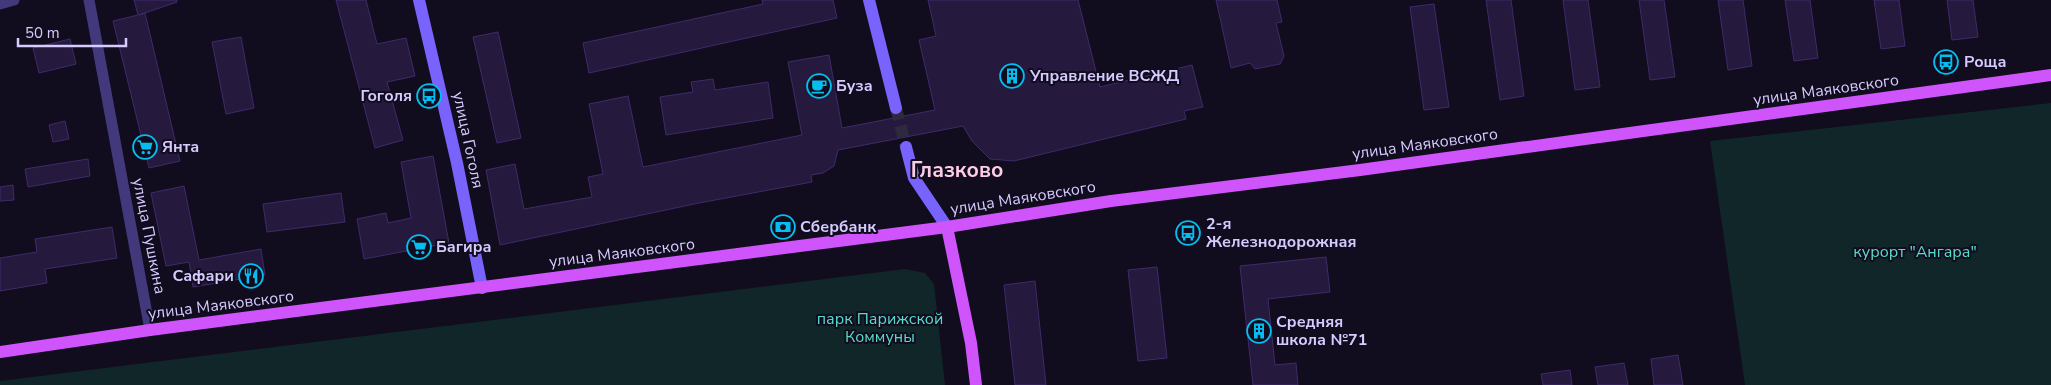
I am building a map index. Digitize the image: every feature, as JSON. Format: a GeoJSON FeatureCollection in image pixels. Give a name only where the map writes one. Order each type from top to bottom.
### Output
{"type":"FeatureCollection","features":[{"type":"Feature","properties":{"kind":"main road","name":"улица Гоголя"},"geometry":{"type":"LineString","coordinates":[[419,0],[457,163],[482,288]]}},
{"type":"Feature","properties":{"kind":"main road"},"geometry":{"type":"LineString","coordinates":[[869,0],[896,108]]}},
{"type":"Feature","properties":{"kind":"main road","name":"улица Маяковского"},"geometry":{"type":"LineString","coordinates":[[0,352],[150,330],[947,227],[1111,201],[1360,170],[2051,76]]}},
{"type":"Feature","properties":{"kind":"main road"},"geometry":{"type":"LineString","coordinates":[[906,146],[914,178],[947,227],[971,343],[976,385]]}},
{"type":"Feature","properties":{"kind":"street"},"geometry":{"type":"LineString","coordinates":[[0,4],[14,0]]}},
{"type":"Feature","properties":{"kind":"street","name":"улица Пушкина"},"geometry":{"type":"LineString","coordinates":[[89,0],[150,330]]}},
{"type":"Feature","properties":{"kind":"green space","name":"курорт \"Ангара\""},"geometry":{"type":"Polygon","coordinates":[[[2051,103],[2051,385],[1745,385],[1710,141],[2051,103]]]}},
{"type":"Feature","properties":{"kind":"green space","name":"парк Парижской Коммуны"},"geometry":{"type":"Polygon","coordinates":[[[905,269],[925,273],[934,284],[945,385],[0,385],[0,381],[905,269]]]}},
{"type":"Feature","properties":{"kind":"building"},"geometry":{"type":"Polygon","coordinates":[[[134,0],[177,0],[177,2],[139,15],[145,13],[180,161],[149,168],[113,21],[138,15],[134,0]]]}},
{"type":"Feature","properties":{"kind":"building"},"geometry":{"type":"Polygon","coordinates":[[[336,0],[366,0],[377,44],[406,38],[415,76],[387,82],[403,140],[375,148],[336,0]]]}},
{"type":"Feature","properties":{"kind":"building"},"geometry":{"type":"Polygon","coordinates":[[[762,0],[833,0],[837,18],[589,73],[583,43],[763,4],[762,0]]]}},
{"type":"Feature","properties":{"kind":"building"},"geometry":{"type":"Polygon","coordinates":[[[928,0],[1078,0],[1100,87],[1192,65],[1203,107],[1184,111],[1186,119],[1014,161],[990,159],[972,141],[963,126],[838,150],[834,166],[823,173],[811,175],[812,182],[699,203],[500,245],[486,170],[515,164],[524,209],[592,197],[588,177],[603,174],[589,104],[628,96],[643,167],[802,135],[788,62],[829,55],[842,128],[935,110],[919,40],[936,36],[928,0]]]}},
{"type":"Feature","properties":{"kind":"building"},"geometry":{"type":"Polygon","coordinates":[[[1216,0],[1277,0],[1282,22],[1276,23],[1284,56],[1280,64],[1255,69],[1250,63],[1231,68],[1216,0]]]}},
{"type":"Feature","properties":{"kind":"building"},"geometry":{"type":"Polygon","coordinates":[[[1486,0],[1511,0],[1524,96],[1500,100],[1486,0]]]}},
{"type":"Feature","properties":{"kind":"building"},"geometry":{"type":"Polygon","coordinates":[[[1563,0],[1588,0],[1600,87],[1575,90],[1563,0]]]}},
{"type":"Feature","properties":{"kind":"building"},"geometry":{"type":"Polygon","coordinates":[[[1639,0],[1664,0],[1675,77],[1650,80],[1639,0]]]}},
{"type":"Feature","properties":{"kind":"building"},"geometry":{"type":"Polygon","coordinates":[[[1718,0],[1743,0],[1752,66],[1728,70],[1718,0]]]}},
{"type":"Feature","properties":{"kind":"building"},"geometry":{"type":"Polygon","coordinates":[[[1785,0],[1810,0],[1818,58],[1794,61],[1785,0]]]}},
{"type":"Feature","properties":{"kind":"building"},"geometry":{"type":"Polygon","coordinates":[[[1874,0],[1899,0],[1905,46],[1881,49],[1874,0]]]}},
{"type":"Feature","properties":{"kind":"building"},"geometry":{"type":"Polygon","coordinates":[[[1947,0],[1973,0],[1978,37],[1952,40],[1947,0]]]}},
{"type":"Feature","properties":{"kind":"building"},"geometry":{"type":"Polygon","coordinates":[[[1434,4],[1449,107],[1424,110],[1410,7],[1434,4]]]}},
{"type":"Feature","properties":{"kind":"building"},"geometry":{"type":"Polygon","coordinates":[[[498,32],[521,138],[497,143],[473,37],[498,32]]]}},
{"type":"Feature","properties":{"kind":"building"},"geometry":{"type":"Polygon","coordinates":[[[241,37],[254,108],[226,114],[212,42],[241,37]]]}},
{"type":"Feature","properties":{"kind":"building"},"geometry":{"type":"Polygon","coordinates":[[[70,39],[76,64],[39,73],[33,48],[70,39]]]}},
{"type":"Feature","properties":{"kind":"building"},"geometry":{"type":"Polygon","coordinates":[[[713,79],[715,90],[768,82],[773,118],[666,135],[660,97],[693,92],[691,82],[713,79]]]}},
{"type":"Feature","properties":{"kind":"building"},"geometry":{"type":"Polygon","coordinates":[[[65,121],[69,139],[53,142],[49,125],[65,121]]]}},
{"type":"Feature","properties":{"kind":"building"},"geometry":{"type":"Polygon","coordinates":[[[433,156],[449,243],[364,259],[357,219],[386,213],[388,223],[411,218],[401,162],[433,156]]]}},
{"type":"Feature","properties":{"kind":"building"},"geometry":{"type":"Polygon","coordinates":[[[88,159],[90,176],[28,187],[25,169],[88,159]]]}},
{"type":"Feature","properties":{"kind":"building"},"geometry":{"type":"Polygon","coordinates":[[[13,185],[14,200],[0,201],[0,187],[13,185]]]}},
{"type":"Feature","properties":{"kind":"building"},"geometry":{"type":"Polygon","coordinates":[[[184,186],[199,260],[261,249],[265,275],[193,287],[189,262],[166,266],[151,193],[184,186]]]}},
{"type":"Feature","properties":{"kind":"building"},"geometry":{"type":"Polygon","coordinates":[[[341,193],[345,222],[267,232],[263,204],[341,193]]]}},
{"type":"Feature","properties":{"kind":"building"},"geometry":{"type":"Polygon","coordinates":[[[112,227],[117,258],[45,269],[47,283],[0,291],[0,258],[37,252],[35,239],[112,227]]]}},
{"type":"Feature","properties":{"kind":"building","name":"Средняя школа №71"},"geometry":{"type":"Polygon","coordinates":[[[1326,257],[1330,292],[1268,299],[1275,365],[1296,363],[1298,385],[1253,385],[1240,266],[1326,257]]]}},
{"type":"Feature","properties":{"kind":"building"},"geometry":{"type":"Polygon","coordinates":[[[1157,267],[1167,358],[1138,361],[1128,270],[1157,267]]]}},
{"type":"Feature","properties":{"kind":"building"},"geometry":{"type":"Polygon","coordinates":[[[1035,281],[1046,385],[1015,385],[1004,285],[1035,281]]]}},
{"type":"Feature","properties":{"kind":"building"},"geometry":{"type":"Polygon","coordinates":[[[1678,355],[1683,385],[1654,385],[1651,359],[1678,355]]]}},
{"type":"Feature","properties":{"kind":"building"},"geometry":{"type":"Polygon","coordinates":[[[1624,363],[1628,385],[1598,385],[1595,367],[1624,363]]]}},
{"type":"Feature","properties":{"kind":"building"},"geometry":{"type":"Polygon","coordinates":[[[1570,370],[1572,385],[1543,385],[1541,374],[1570,370]]]}},
{"type":"Feature","properties":{"kind":"tunnel"},"geometry":{"type":"LineString","coordinates":[[896,108],[906,147]]}},
{"type":"Feature","properties":{"kind":"place","name":"Роща"},"geometry":{"type":"Point","coordinates":[1946,62]}},
{"type":"Feature","properties":{"kind":"place","name":"Управление ВСЖД"},"geometry":{"type":"Point","coordinates":[1012,76]}},
{"type":"Feature","properties":{"kind":"place","name":"Буза"},"geometry":{"type":"Point","coordinates":[819,86]}},
{"type":"Feature","properties":{"kind":"place","name":"Гоголя"},"geometry":{"type":"Point","coordinates":[429,96]}},
{"type":"Feature","properties":{"kind":"place","name":"Янта"},"geometry":{"type":"Point","coordinates":[145,147]}},
{"type":"Feature","properties":{"kind":"place","name":"Сбербанк"},"geometry":{"type":"Point","coordinates":[783,227]}},
{"type":"Feature","properties":{"kind":"place","name":"2-я Железнодорожная"},"geometry":{"type":"Point","coordinates":[1188,233]}},
{"type":"Feature","properties":{"kind":"place","name":"Багира"},"geometry":{"type":"Point","coordinates":[419,247]}},
{"type":"Feature","properties":{"kind":"place","name":"Сафари"},"geometry":{"type":"Point","coordinates":[251,276]}},
{"type":"Feature","properties":{"kind":"place","name":"Средняя школа №71"},"geometry":{"type":"Point","coordinates":[1259,331]}},
{"type":"Feature","properties":{"kind":"district","name":"Глазково"},"geometry":{"type":"Point","coordinates":[957,170]}}]}
